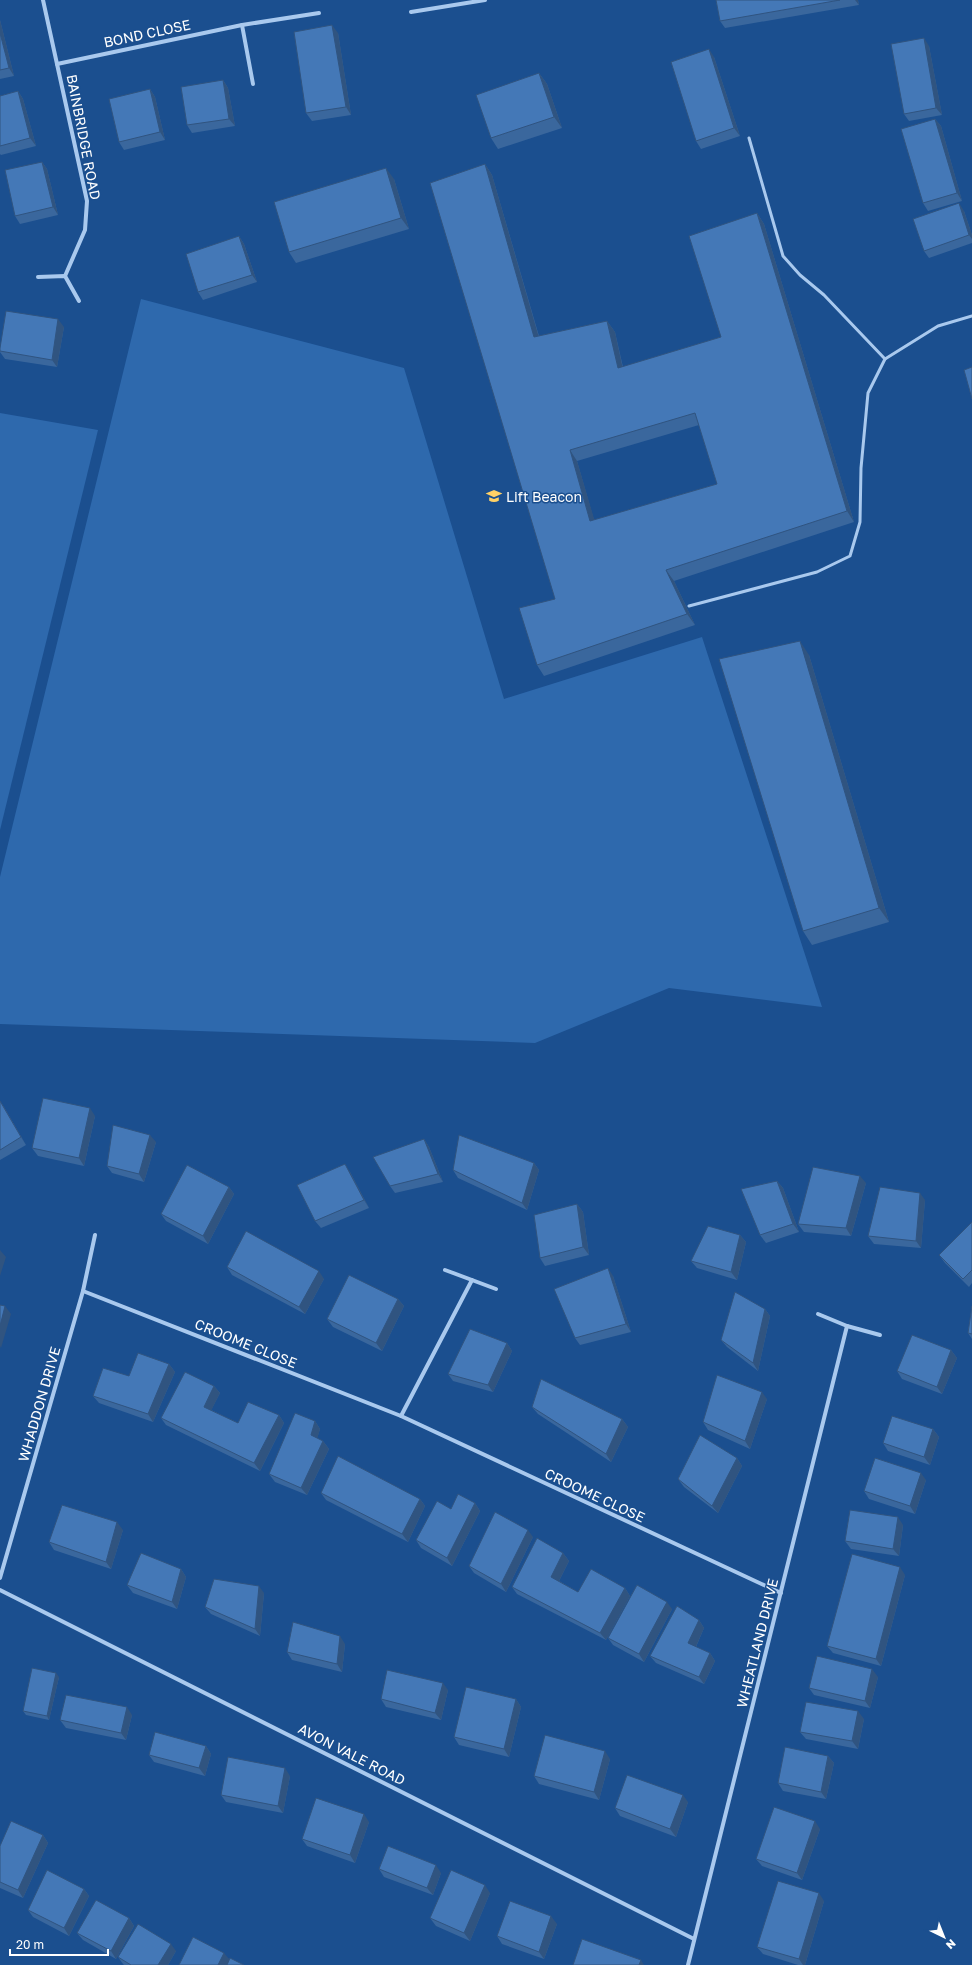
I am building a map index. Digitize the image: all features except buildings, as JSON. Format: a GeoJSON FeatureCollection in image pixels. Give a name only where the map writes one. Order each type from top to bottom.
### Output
{"type":"FeatureCollection","features":[{"type":"Feature","properties":{"kind":"street","name":"BAINBRIDGE ROAD"},"geometry":{"type":"LineString","coordinates":[[43,0],[87,201],[85,230],[65,276]]}},
{"type":"Feature","properties":{"kind":"street"},"geometry":{"type":"LineString","coordinates":[[411,12],[485,0]]}},
{"type":"Feature","properties":{"kind":"street","name":"BOND CLOSE"},"geometry":{"type":"LineString","coordinates":[[57,64],[242,25],[319,13]]}},
{"type":"Feature","properties":{"kind":"street"},"geometry":{"type":"LineString","coordinates":[[242,25],[253,84]]}},
{"type":"Feature","properties":{"kind":"street"},"geometry":{"type":"LineString","coordinates":[[38,277],[65,276],[79,301]]}},
{"type":"Feature","properties":{"kind":"street","name":"WHADDON DRIVE"},"geometry":{"type":"LineString","coordinates":[[0,1578],[83,1291],[94,1235]]}},
{"type":"Feature","properties":{"kind":"street"},"geometry":{"type":"LineString","coordinates":[[445,1270],[496,1289]]}},
{"type":"Feature","properties":{"kind":"street"},"geometry":{"type":"LineString","coordinates":[[401,1416],[472,1280]]}},
{"type":"Feature","properties":{"kind":"street","name":"CROOME CLOSE"},"geometry":{"type":"LineString","coordinates":[[83,1291],[401,1416],[781,1594]]}},
{"type":"Feature","properties":{"kind":"street"},"geometry":{"type":"LineString","coordinates":[[818,1314],[847,1326],[880,1335]]}},
{"type":"Feature","properties":{"kind":"street","name":"WHEATLAND DRIVE"},"geometry":{"type":"LineString","coordinates":[[688,1965],[847,1326]]}},
{"type":"Feature","properties":{"kind":"street","name":"AVON VALE ROAD"},"geometry":{"type":"LineString","coordinates":[[0,1590],[694,1939]]}},
{"type":"Feature","properties":{"kind":"lane"},"geometry":{"type":"LineString","coordinates":[[749,138],[782,256],[800,275],[824,295],[885,359]]}},
{"type":"Feature","properties":{"kind":"lane"},"geometry":{"type":"LineString","coordinates":[[689,606],[817,572],[850,556],[860,522],[860,468],[868,392],[885,359],[938,326],[972,316]]}},
{"type":"Feature","properties":{"kind":"shaded area"},"geometry":{"type":"Polygon","coordinates":[[[141,299],[404,368],[504,699],[702,637],[822,1007],[669,988],[535,1043],[0,1024],[0,877],[141,299]]]}},
{"type":"Feature","properties":{"kind":"shaded area"},"geometry":{"type":"Polygon","coordinates":[[[0,413],[98,430],[0,830],[0,413]]]}},
{"type":"Feature","properties":{"kind":"place","name":"Lift Beacon"},"geometry":{"type":"Point","coordinates":[494,496]}}]}
